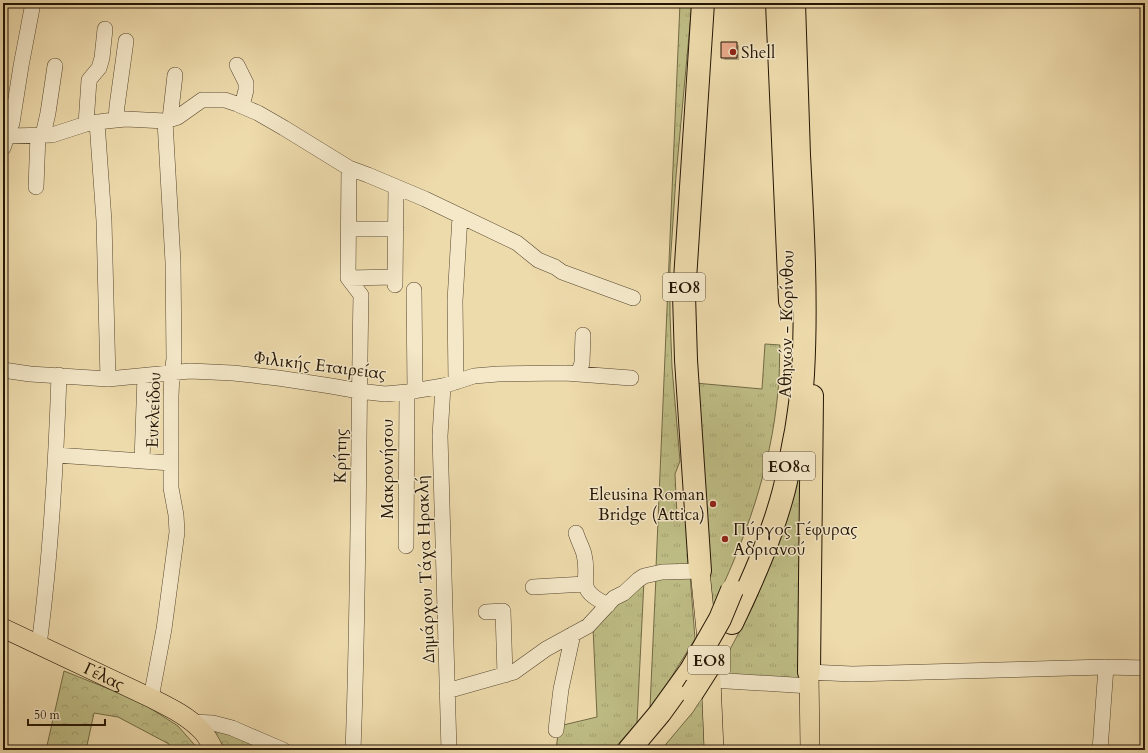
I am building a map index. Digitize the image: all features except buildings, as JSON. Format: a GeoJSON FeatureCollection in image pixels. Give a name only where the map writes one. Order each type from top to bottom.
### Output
{"type":"FeatureCollection","features":[{"type":"Feature","properties":{"kind":"highway","name":"ΕΟ8"},"geometry":{"type":"LineString","coordinates":[[700,571],[686,360],[684,295],[703,3]]}},
{"type":"Feature","properties":{"kind":"highway","name":"Αθηνών - Κορίνθου"},"geometry":{"type":"LineString","coordinates":[[629,750],[660,713],[691,670],[720,619],[759,523],[770,487],[784,413],[789,375],[790,300],[777,3]]}},
{"type":"Feature","properties":{"kind":"highway","name":"Αθηνών - Κορίνθου"},"geometry":{"type":"LineString","coordinates":[[653,743],[692,693],[720,647],[732,622],[759,564],[773,528],[784,490],[792,453],[799,413],[803,375],[805,300],[794,3]]}},
{"type":"Feature","properties":{"kind":"highway"},"geometry":{"type":"LineString","coordinates":[[805,300],[813,358],[809,679]]}},
{"type":"Feature","properties":{"kind":"main road","name":"ΕΟ8"},"geometry":{"type":"LineString","coordinates":[[700,571],[710,680],[714,750]]}},
{"type":"Feature","properties":{"kind":"main road","name":"Γέλας"},"geometry":{"type":"LineString","coordinates":[[3,628],[175,710],[193,722],[204,732],[214,750]]}},
{"type":"Feature","properties":{"kind":"main road"},"geometry":{"type":"LineString","coordinates":[[809,679],[810,750]]}},
{"type":"Feature","properties":{"kind":"street"},"geometry":{"type":"LineString","coordinates":[[5,142],[12,123],[33,3]]}},
{"type":"Feature","properties":{"kind":"street"},"geometry":{"type":"LineString","coordinates":[[105,29],[102,58],[99,68],[89,80],[88,90],[104,221],[108,379]]}},
{"type":"Feature","properties":{"kind":"street"},"geometry":{"type":"LineString","coordinates":[[116,120],[126,41]]}},
{"type":"Feature","properties":{"kind":"street"},"geometry":{"type":"LineString","coordinates":[[237,65],[246,83],[242,106]]}},
{"type":"Feature","properties":{"kind":"street"},"geometry":{"type":"LineString","coordinates":[[36,186],[40,135],[48,113],[55,66]]}},
{"type":"Feature","properties":{"kind":"street","name":"Ευκλείδου"},"geometry":{"type":"LineString","coordinates":[[151,698],[164,629],[177,532],[176,515],[171,488],[172,373],[174,359],[173,262],[168,120],[175,75]]}},
{"type":"Feature","properties":{"kind":"street"},"geometry":{"type":"LineString","coordinates":[[5,142],[40,135],[52,135],[92,123],[126,119],[168,120],[178,117],[202,100],[225,100],[242,106],[284,128],[349,168],[396,187],[517,243],[538,260],[555,267],[562,272],[633,298]]}},
{"type":"Feature","properties":{"kind":"street"},"geometry":{"type":"LineString","coordinates":[[349,168],[348,278],[395,281],[396,187]]}},
{"type":"Feature","properties":{"kind":"street","name":"Δημάρχου Τάχα Ηρακλή"},"geometry":{"type":"LineString","coordinates":[[449,750],[440,436],[450,384],[460,216]]}},
{"type":"Feature","properties":{"kind":"street"},"geometry":{"type":"LineString","coordinates":[[349,229],[396,229]]}},
{"type":"Feature","properties":{"kind":"street","name":"Κρήτης"},"geometry":{"type":"LineString","coordinates":[[348,278],[362,295],[359,391],[356,680],[353,750]]}},
{"type":"Feature","properties":{"kind":"street","name":"Μακρονήσου"},"geometry":{"type":"LineString","coordinates":[[406,546],[414,290]]}},
{"type":"Feature","properties":{"kind":"street"},"geometry":{"type":"LineString","coordinates":[[578,374],[582,363],[584,335]]}},
{"type":"Feature","properties":{"kind":"street","name":"Φιλικής Εταιρείας"},"geometry":{"type":"LineString","coordinates":[[3,370],[30,374],[108,379],[190,371],[233,373],[300,381],[384,394],[411,392],[450,384],[474,376],[498,374],[565,373],[631,378]]}},
{"type":"Feature","properties":{"kind":"street"},"geometry":{"type":"LineString","coordinates":[[39,645],[50,539],[56,455],[59,375]]}},
{"type":"Feature","properties":{"kind":"street"},"geometry":{"type":"LineString","coordinates":[[142,461],[145,376]]}},
{"type":"Feature","properties":{"kind":"street"},"geometry":{"type":"LineString","coordinates":[[56,455],[171,463]]}},
{"type":"Feature","properties":{"kind":"street"},"geometry":{"type":"LineString","coordinates":[[576,533],[584,553],[584,584],[588,592],[593,597],[608,605]]}},
{"type":"Feature","properties":{"kind":"street"},"geometry":{"type":"LineString","coordinates":[[447,691],[514,672],[546,649],[588,626],[614,598],[624,593],[644,576],[662,572],[700,571]]}},
{"type":"Feature","properties":{"kind":"street"},"geometry":{"type":"LineString","coordinates":[[533,588],[584,584]]}},
{"type":"Feature","properties":{"kind":"street"},"geometry":{"type":"LineString","coordinates":[[486,612],[503,611],[505,675]]}},
{"type":"Feature","properties":{"kind":"street"},"geometry":{"type":"LineString","coordinates":[[556,730],[561,689],[573,634]]}},
{"type":"Feature","properties":{"kind":"street"},"geometry":{"type":"LineString","coordinates":[[1100,750],[1106,667]]}},
{"type":"Feature","properties":{"kind":"street"},"geometry":{"type":"LineString","coordinates":[[710,680],[809,679],[852,674],[1106,667],[1145,668]]}},
{"type":"Feature","properties":{"kind":"street"},"geometry":{"type":"LineString","coordinates":[[193,722],[213,723],[232,728],[283,750]]}},
{"type":"Feature","properties":{"kind":"green space"},"geometry":{"type":"Polygon","coordinates":[[[680,3],[692,3],[676,176],[670,267],[670,314],[672,367],[680,461],[675,474],[677,515],[686,523],[689,564],[656,568],[680,3]]]}},
{"type":"Feature","properties":{"kind":"green space"},"geometry":{"type":"Polygon","coordinates":[[[765,344],[780,345],[779,385],[775,420],[763,476],[755,504],[735,558],[711,611],[695,383],[762,389],[765,344]]]}},
{"type":"Feature","properties":{"kind":"green space"},"geometry":{"type":"Polygon","coordinates":[[[805,435],[800,681],[717,674],[753,606],[766,575],[805,435]]]}},
{"type":"Feature","properties":{"kind":"green space"},"geometry":{"type":"Polygon","coordinates":[[[690,575],[695,639],[672,676],[650,707],[656,576],[690,575]]]}},
{"type":"Feature","properties":{"kind":"green space"},"geometry":{"type":"Polygon","coordinates":[[[644,580],[637,723],[613,750],[556,750],[559,726],[597,717],[593,627],[644,580]]]}},
{"type":"Feature","properties":{"kind":"green space"},"geometry":{"type":"Polygon","coordinates":[[[64,671],[139,701],[178,726],[199,750],[174,750],[169,744],[118,717],[94,713],[86,750],[46,750],[64,671]]]}},
{"type":"Feature","properties":{"kind":"green space"},"geometry":{"type":"Polygon","coordinates":[[[704,695],[709,750],[661,750],[693,712],[704,695]]]}},
{"type":"Feature","properties":{"kind":"green space"},"geometry":{"type":"Polygon","coordinates":[[[210,729],[221,731],[265,750],[223,750],[210,729]]]}},
{"type":"Feature","properties":{"kind":"place","name":"Shell"},"geometry":{"type":"Point","coordinates":[733,52]}},
{"type":"Feature","properties":{"kind":"place","name":"Eleusina Roman Bridge (Attica)"},"geometry":{"type":"Point","coordinates":[713,504]}},
{"type":"Feature","properties":{"kind":"place","name":"Πύργος Γέφυρας Αδριανού"},"geometry":{"type":"Point","coordinates":[725,539]}}]}
